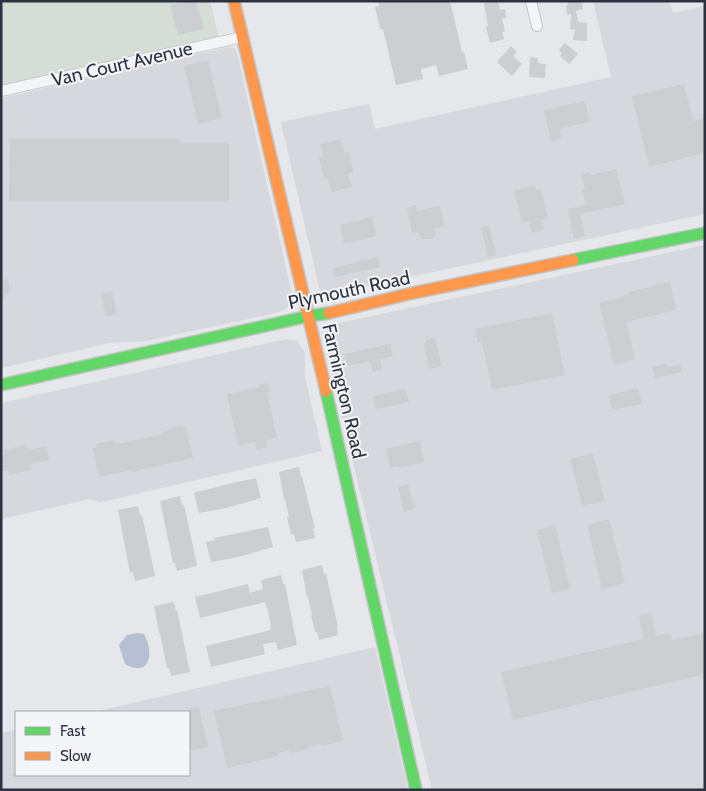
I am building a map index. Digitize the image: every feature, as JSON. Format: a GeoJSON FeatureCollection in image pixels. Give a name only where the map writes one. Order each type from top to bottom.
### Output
{"type":"FeatureCollection","features":[{"type":"Feature","properties":{"kind":"main road","name":"Farmington Road"},"geometry":{"type":"LineString","coordinates":[[234,1],[264,120],[364,551],[416,790]]}},
{"type":"Feature","properties":{"kind":"main road","name":"Plymouth Road"},"geometry":{"type":"LineString","coordinates":[[1,385],[309,316],[343,311],[413,293],[705,233]]}},
{"type":"Feature","properties":{"kind":"street"},"geometry":{"type":"LineString","coordinates":[[531,1],[537,26]]}},
{"type":"Feature","properties":{"kind":"street","name":"Van Court Avenue"},"geometry":{"type":"LineString","coordinates":[[1,91],[242,37]]}},
{"type":"Feature","properties":{"kind":"shaded area"},"geometry":{"type":"Polygon","coordinates":[[[1,1],[210,1],[219,38],[1,87],[1,1]]]}},
{"type":"Feature","properties":{"kind":"shaded area"},"geometry":{"type":"Polygon","coordinates":[[[593,1],[669,1],[673,13],[705,6],[705,214],[321,296],[281,122],[369,104],[375,129],[611,77],[593,1]]]}},
{"type":"Feature","properties":{"kind":"shaded area"},"geometry":{"type":"Polygon","coordinates":[[[229,47],[235,49],[237,53],[292,294],[293,300],[290,305],[282,311],[271,314],[146,341],[110,343],[1,368],[1,98],[229,47]]]}},
{"type":"Feature","properties":{"kind":"shaded area"},"geometry":{"type":"Polygon","coordinates":[[[705,245],[705,790],[432,790],[326,350],[327,330],[332,325],[339,323],[705,245]]]}},
{"type":"Feature","properties":{"kind":"shaded area"},"geometry":{"type":"Polygon","coordinates":[[[286,339],[297,341],[305,353],[305,377],[322,451],[106,501],[100,502],[90,499],[1,519],[1,403],[286,339]]]}},
{"type":"Feature","properties":{"kind":"shaded area"},"geometry":{"type":"Polygon","coordinates":[[[375,647],[408,790],[1,790],[1,733],[15,730],[15,776],[190,776],[190,711],[98,711],[375,647]]]}},
{"type":"Feature","properties":{"kind":"water"},"geometry":{"type":"Polygon","coordinates":[[[144,634],[149,648],[149,655],[145,666],[134,668],[125,664],[119,645],[127,635],[144,634]]]}},
{"type":"Feature","properties":{"kind":"building"},"geometry":{"type":"Polygon","coordinates":[[[186,1],[196,1],[204,29],[178,35],[170,5],[186,1]]]}},
{"type":"Feature","properties":{"kind":"building"},"geometry":{"type":"Polygon","coordinates":[[[378,1],[450,1],[468,69],[439,76],[436,65],[421,69],[423,79],[396,85],[383,29],[380,29],[375,7],[379,6],[378,1]]]}},
{"type":"Feature","properties":{"kind":"building"},"geometry":{"type":"Polygon","coordinates":[[[498,1],[500,10],[505,9],[506,18],[502,18],[505,31],[502,32],[504,39],[490,43],[484,3],[498,1]]]}},
{"type":"Feature","properties":{"kind":"building"},"geometry":{"type":"Polygon","coordinates":[[[567,1],[582,1],[583,9],[576,11],[578,22],[587,23],[587,41],[573,40],[576,30],[570,29],[571,14],[567,15],[567,1]]]}},
{"type":"Feature","properties":{"kind":"building"},"geometry":{"type":"Polygon","coordinates":[[[565,43],[578,54],[569,64],[560,56],[562,53],[559,50],[565,43]]]}},
{"type":"Feature","properties":{"kind":"building"},"geometry":{"type":"Polygon","coordinates":[[[511,46],[517,52],[513,56],[522,64],[512,76],[497,62],[511,46]]]}},
{"type":"Feature","properties":{"kind":"building"},"geometry":{"type":"Polygon","coordinates":[[[530,57],[538,58],[538,63],[546,64],[545,78],[529,77],[530,57]]]}},
{"type":"Feature","properties":{"kind":"building"},"geometry":{"type":"Polygon","coordinates":[[[208,60],[222,118],[198,124],[184,66],[208,60]]]}},
{"type":"Feature","properties":{"kind":"building"},"geometry":{"type":"Polygon","coordinates":[[[684,84],[693,121],[705,118],[705,153],[649,167],[632,96],[684,84]]]}},
{"type":"Feature","properties":{"kind":"building"},"geometry":{"type":"Polygon","coordinates":[[[584,101],[589,122],[560,129],[562,138],[551,141],[544,110],[584,101]]]}},
{"type":"Feature","properties":{"kind":"building"},"geometry":{"type":"Polygon","coordinates":[[[10,139],[180,139],[180,143],[229,143],[229,201],[9,201],[10,139]]]}},
{"type":"Feature","properties":{"kind":"building"},"geometry":{"type":"Polygon","coordinates":[[[341,139],[344,153],[349,152],[353,172],[348,173],[352,187],[332,192],[327,178],[324,179],[319,158],[323,158],[321,144],[341,139]]]}},
{"type":"Feature","properties":{"kind":"building"},"geometry":{"type":"Polygon","coordinates":[[[616,169],[625,204],[580,214],[585,236],[574,239],[568,209],[586,205],[582,190],[585,189],[581,174],[590,172],[591,175],[616,169]]]}},
{"type":"Feature","properties":{"kind":"building"},"geometry":{"type":"Polygon","coordinates":[[[534,185],[535,190],[541,189],[548,218],[541,220],[544,230],[532,233],[529,221],[522,223],[514,190],[534,185]]]}},
{"type":"Feature","properties":{"kind":"building"},"geometry":{"type":"Polygon","coordinates":[[[416,205],[417,211],[440,206],[445,226],[434,229],[436,236],[432,239],[421,239],[419,232],[412,233],[407,207],[416,205]]]}},
{"type":"Feature","properties":{"kind":"building"},"geometry":{"type":"Polygon","coordinates":[[[372,217],[376,236],[344,244],[340,225],[372,217]]]}},
{"type":"Feature","properties":{"kind":"building"},"geometry":{"type":"Polygon","coordinates":[[[489,225],[496,255],[488,257],[481,227],[489,225]]]}},
{"type":"Feature","properties":{"kind":"building"},"geometry":{"type":"Polygon","coordinates":[[[378,257],[380,267],[335,277],[333,268],[378,257]]]}},
{"type":"Feature","properties":{"kind":"building"},"geometry":{"type":"Polygon","coordinates":[[[8,279],[10,292],[7,293],[1,304],[1,281],[8,279]]]}},
{"type":"Feature","properties":{"kind":"building"},"geometry":{"type":"Polygon","coordinates":[[[670,282],[676,310],[626,322],[635,359],[614,365],[599,303],[629,295],[628,292],[670,282]]]}},
{"type":"Feature","properties":{"kind":"building"},"geometry":{"type":"Polygon","coordinates":[[[112,292],[117,314],[106,317],[101,294],[112,292]]]}},
{"type":"Feature","properties":{"kind":"building"},"geometry":{"type":"Polygon","coordinates":[[[552,313],[565,375],[492,390],[482,342],[478,343],[475,329],[552,313]]]}},
{"type":"Feature","properties":{"kind":"building"},"geometry":{"type":"Polygon","coordinates":[[[435,337],[442,366],[429,369],[424,346],[426,340],[435,337]]]}},
{"type":"Feature","properties":{"kind":"building"},"geometry":{"type":"Polygon","coordinates":[[[390,344],[393,356],[380,359],[382,370],[373,372],[370,361],[347,366],[344,354],[390,344]]]}},
{"type":"Feature","properties":{"kind":"building"},"geometry":{"type":"Polygon","coordinates":[[[667,363],[668,367],[680,364],[682,372],[655,378],[652,367],[667,363]]]}},
{"type":"Feature","properties":{"kind":"building"},"geometry":{"type":"Polygon","coordinates":[[[268,383],[270,391],[267,392],[277,438],[266,440],[267,447],[257,450],[255,442],[238,446],[227,394],[260,387],[259,384],[268,383]]]}},
{"type":"Feature","properties":{"kind":"building"},"geometry":{"type":"Polygon","coordinates":[[[638,388],[642,404],[612,410],[609,395],[638,388]]]}},
{"type":"Feature","properties":{"kind":"building"},"geometry":{"type":"Polygon","coordinates":[[[406,389],[409,402],[376,409],[373,396],[406,389]]]}},
{"type":"Feature","properties":{"kind":"building"},"geometry":{"type":"Polygon","coordinates":[[[181,425],[186,427],[193,458],[132,472],[131,470],[99,477],[93,448],[97,447],[96,444],[114,440],[115,443],[119,442],[119,444],[163,434],[162,432],[181,425]]]}},
{"type":"Feature","properties":{"kind":"building"},"geometry":{"type":"Polygon","coordinates":[[[420,441],[424,462],[399,468],[398,466],[390,468],[386,449],[420,441]]]}},
{"type":"Feature","properties":{"kind":"building"},"geometry":{"type":"Polygon","coordinates":[[[26,445],[26,449],[29,448],[29,450],[46,446],[49,460],[33,463],[30,465],[31,470],[9,475],[8,470],[1,472],[1,456],[5,455],[3,450],[26,445]]]}},
{"type":"Feature","properties":{"kind":"building"},"geometry":{"type":"Polygon","coordinates":[[[593,453],[605,501],[582,506],[570,459],[593,453]]]}},
{"type":"Feature","properties":{"kind":"building"},"geometry":{"type":"Polygon","coordinates":[[[299,467],[315,529],[313,529],[315,538],[296,542],[294,534],[291,534],[279,472],[299,467]]]}},
{"type":"Feature","properties":{"kind":"building"},"geometry":{"type":"Polygon","coordinates":[[[256,478],[261,498],[199,513],[194,493],[256,478]]]}},
{"type":"Feature","properties":{"kind":"building"},"geometry":{"type":"Polygon","coordinates":[[[408,484],[414,509],[404,512],[398,486],[408,484]]]}},
{"type":"Feature","properties":{"kind":"building"},"geometry":{"type":"Polygon","coordinates":[[[180,496],[182,505],[184,505],[197,566],[177,571],[175,563],[173,563],[160,501],[180,496]]]}},
{"type":"Feature","properties":{"kind":"building"},"geometry":{"type":"Polygon","coordinates":[[[138,506],[140,515],[142,515],[155,576],[135,581],[133,572],[130,573],[118,510],[138,506]]]}},
{"type":"Feature","properties":{"kind":"building"},"geometry":{"type":"Polygon","coordinates":[[[609,519],[625,583],[602,589],[587,525],[609,519]]]}},
{"type":"Feature","properties":{"kind":"building"},"geometry":{"type":"Polygon","coordinates":[[[555,525],[570,589],[552,593],[537,530],[555,525]]]}},
{"type":"Feature","properties":{"kind":"building"},"geometry":{"type":"Polygon","coordinates":[[[268,527],[273,547],[211,562],[206,542],[215,540],[214,538],[268,527]]]}},
{"type":"Feature","properties":{"kind":"building"},"geometry":{"type":"Polygon","coordinates":[[[322,565],[324,574],[326,574],[338,627],[338,635],[319,640],[317,632],[315,632],[302,570],[322,565]]]}},
{"type":"Feature","properties":{"kind":"building"},"geometry":{"type":"Polygon","coordinates":[[[281,575],[283,584],[285,584],[297,645],[278,650],[276,642],[263,644],[265,654],[211,667],[206,646],[271,630],[267,607],[265,602],[200,618],[195,597],[248,584],[250,593],[263,589],[261,580],[281,575]]]}},
{"type":"Feature","properties":{"kind":"building"},"geometry":{"type":"Polygon","coordinates":[[[174,602],[190,672],[171,676],[169,668],[167,668],[154,606],[174,602]]]}},
{"type":"Feature","properties":{"kind":"building"},"geometry":{"type":"Polygon","coordinates":[[[651,613],[656,636],[670,633],[672,640],[705,633],[705,674],[513,720],[501,672],[644,639],[639,616],[651,613]]]}},
{"type":"Feature","properties":{"kind":"building"},"geometry":{"type":"Polygon","coordinates":[[[330,686],[343,741],[321,746],[321,744],[308,746],[308,749],[291,753],[290,750],[278,753],[278,756],[227,768],[214,711],[330,686]]]}},
{"type":"Feature","properties":{"kind":"building"},"geometry":{"type":"Polygon","coordinates":[[[199,707],[208,747],[190,751],[189,709],[199,707]]]}},
{"type":"Feature","properties":{"kind":"traffic: fast"},"geometry":{"type":"LineString","coordinates":[[573,260],[705,233]]}},
{"type":"Feature","properties":{"kind":"traffic: fast"},"geometry":{"type":"LineString","coordinates":[[1,385],[329,313]]}},
{"type":"Feature","properties":{"kind":"traffic: fast"},"geometry":{"type":"LineString","coordinates":[[326,391],[416,790]]}},
{"type":"Feature","properties":{"kind":"traffic: slow"},"geometry":{"type":"LineString","coordinates":[[234,1],[326,391]]}},
{"type":"Feature","properties":{"kind":"traffic: slow"},"geometry":{"type":"LineString","coordinates":[[329,313],[413,293],[573,260]]}}]}
